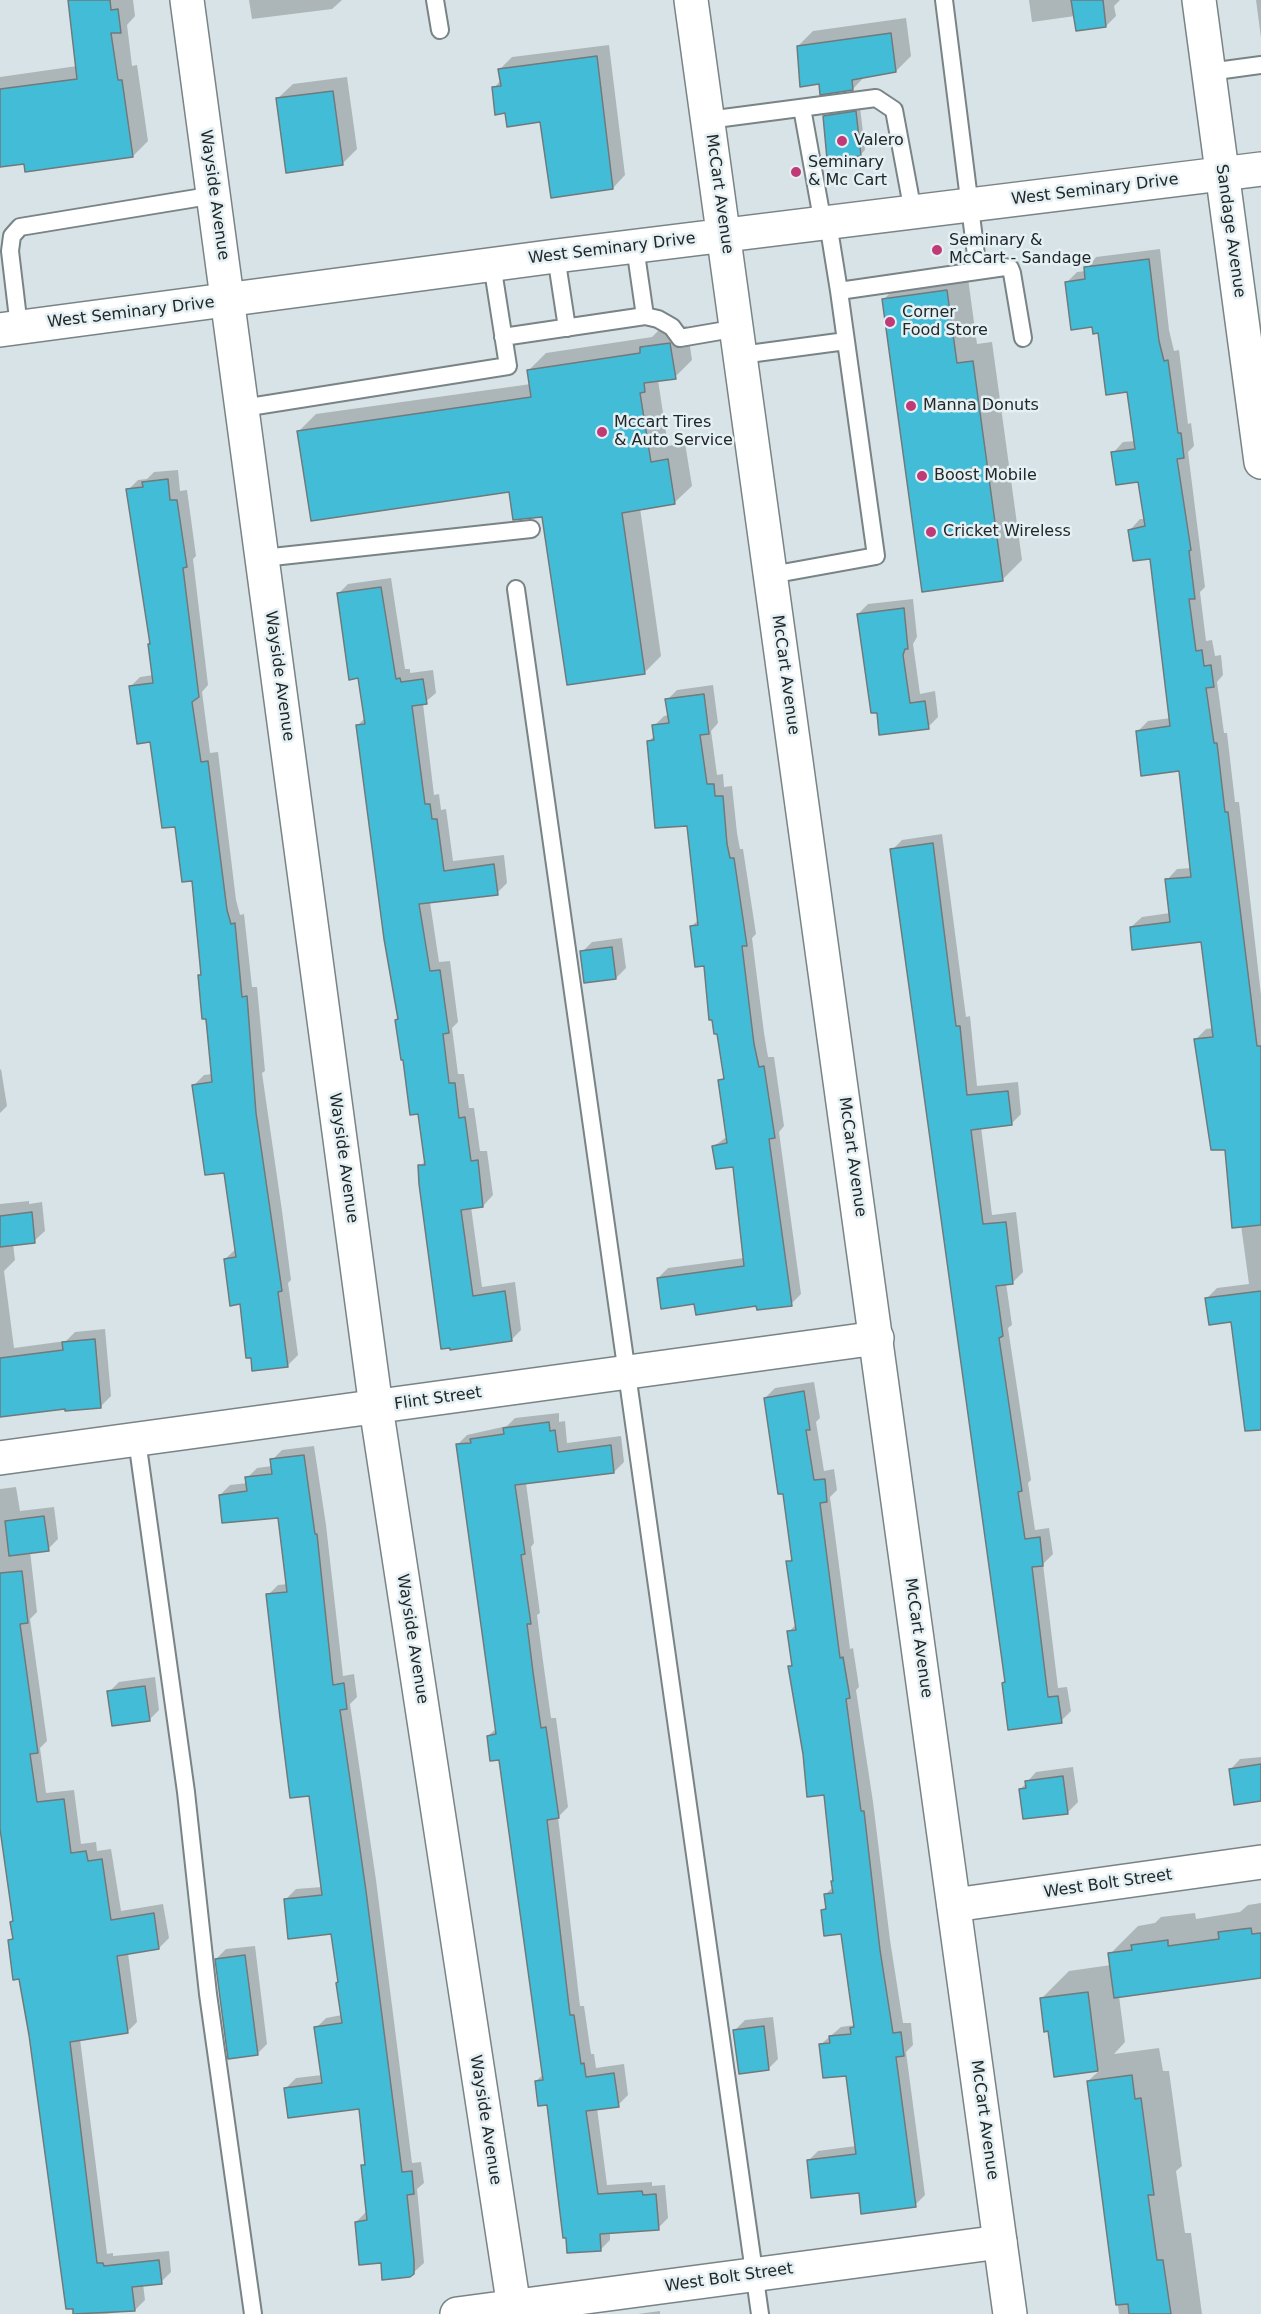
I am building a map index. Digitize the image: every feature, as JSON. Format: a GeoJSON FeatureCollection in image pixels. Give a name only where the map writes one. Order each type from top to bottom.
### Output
{"type":"FeatureCollection","features":[{"type":"Feature","properties":{"kind":"street","name":"Wayside Avenue"},"geometry":{"type":"LineString","coordinates":[[187,0],[376,1407],[514,2310]]}},
{"type":"Feature","properties":{"kind":"street","name":"McCart Avenue"},"geometry":{"type":"LineString","coordinates":[[692,0],[1010,2314]]}},
{"type":"Feature","properties":{"kind":"street","name":"Sandage Avenue"},"geometry":{"type":"LineString","coordinates":[[1199,0],[1261,462]]}},
{"type":"Feature","properties":{"kind":"street","name":"West Seminary Drive"},"geometry":{"type":"LineString","coordinates":[[10,328],[228,301],[492,264],[1261,169]]}},
{"type":"Feature","properties":{"kind":"street","name":"Flint Street"},"geometry":{"type":"LineString","coordinates":[[0,1458],[876,1338]]}},
{"type":"Feature","properties":{"kind":"street","name":"West Bolt Street"},"geometry":{"type":"LineString","coordinates":[[954,1905],[1261,1863]]}},
{"type":"Feature","properties":{"kind":"street","name":"West Bolt Street"},"geometry":{"type":"LineString","coordinates":[[457,2314],[514,2310],[1000,2242]]}},
{"type":"Feature","properties":{"kind":"lane"},"geometry":{"type":"LineString","coordinates":[[435,0],[440,30]]}},
{"type":"Feature","properties":{"kind":"lane"},"geometry":{"type":"LineString","coordinates":[[944,0],[978,271]]}},
{"type":"Feature","properties":{"kind":"lane"},"geometry":{"type":"LineString","coordinates":[[1209,72],[1261,65]]}},
{"type":"Feature","properties":{"kind":"lane"},"geometry":{"type":"LineString","coordinates":[[708,120],[876,98],[894,110],[914,212]]}},
{"type":"Feature","properties":{"kind":"lane"},"geometry":{"type":"LineString","coordinates":[[771,574],[876,556],[839,291],[802,108]]}},
{"type":"Feature","properties":{"kind":"lane"},"geometry":{"type":"LineString","coordinates":[[10,328],[10,251],[12,236],[20,227],[215,195]]}},
{"type":"Feature","properties":{"kind":"lane"},"geometry":{"type":"LineString","coordinates":[[635,246],[645,316]]}},
{"type":"Feature","properties":{"kind":"lane"},"geometry":{"type":"LineString","coordinates":[[556,256],[567,328]]}},
{"type":"Feature","properties":{"kind":"lane"},"geometry":{"type":"LineString","coordinates":[[243,408],[508,366],[492,264]]}},
{"type":"Feature","properties":{"kind":"lane"},"geometry":{"type":"LineString","coordinates":[[839,291],[1010,268],[1023,338]]}},
{"type":"Feature","properties":{"kind":"lane"},"geometry":{"type":"LineString","coordinates":[[503,337],[645,316],[658,319],[672,327],[680,338],[739,342],[846,341]]}},
{"type":"Feature","properties":{"kind":"lane"},"geometry":{"type":"LineString","coordinates":[[263,558],[531,529]]}},
{"type":"Feature","properties":{"kind":"lane"},"geometry":{"type":"LineString","coordinates":[[516,590],[625,1373],[760,2314]]}},
{"type":"Feature","properties":{"kind":"lane"},"geometry":{"type":"LineString","coordinates":[[137,1440],[186,1792],[210,2006],[253,2314]]}},
{"type":"Feature","properties":{"kind":"building"},"geometry":{"type":"Polygon","coordinates":[[[68,0],[110,0],[111,10],[118,9],[121,33],[111,33],[118,80],[122,80],[133,157],[25,172],[24,164],[0,167],[0,89],[77,79],[68,0]]]}},
{"type":"Feature","properties":{"kind":"building"},"geometry":{"type":"Polygon","coordinates":[[[1071,0],[1103,0],[1106,27],[1076,31],[1071,0]]]}},
{"type":"Feature","properties":{"kind":"building"},"geometry":{"type":"Polygon","coordinates":[[[891,33],[896,72],[852,80],[853,90],[820,95],[819,84],[800,87],[797,46],[891,33]]]}},
{"type":"Feature","properties":{"kind":"building"},"geometry":{"type":"Polygon","coordinates":[[[597,56],[613,189],[551,198],[540,122],[507,127],[505,113],[495,115],[492,87],[501,86],[498,69],[597,56]]]}},
{"type":"Feature","properties":{"kind":"building"},"geometry":{"type":"Polygon","coordinates":[[[333,91],[343,165],[286,173],[276,98],[333,91]]]}},
{"type":"Feature","properties":{"kind":"building","name":"Valero"},"geometry":{"type":"Polygon","coordinates":[[[856,111],[861,156],[827,159],[823,116],[856,111]]]}},
{"type":"Feature","properties":{"kind":"building"},"geometry":{"type":"Polygon","coordinates":[[[1149,259],[1159,341],[1164,361],[1168,360],[1178,433],[1181,433],[1184,458],[1177,459],[1191,550],[1189,551],[1195,599],[1189,599],[1196,651],[1202,650],[1204,666],[1211,665],[1214,687],[1206,688],[1214,743],[1217,743],[1225,812],[1228,812],[1257,1046],[1261,1046],[1261,1225],[1232,1228],[1225,1150],[1211,1150],[1194,1039],[1213,1037],[1201,942],[1132,950],[1130,927],[1170,922],[1165,879],[1191,877],[1179,771],[1141,776],[1136,731],[1170,726],[1150,559],[1133,561],[1128,530],[1145,526],[1138,482],[1116,485],[1111,452],[1135,449],[1127,392],[1106,395],[1098,333],[1093,334],[1092,327],[1071,330],[1065,282],[1085,279],[1084,267],[1149,259]]]}},
{"type":"Feature","properties":{"kind":"building"},"geometry":{"type":"Polygon","coordinates":[[[947,290],[957,363],[973,361],[1003,581],[922,592],[882,299],[947,290]]]}},
{"type":"Feature","properties":{"kind":"building"},"geometry":{"type":"Polygon","coordinates":[[[670,343],[676,379],[644,383],[645,392],[640,393],[651,462],[668,459],[675,504],[622,513],[645,674],[567,685],[542,517],[513,520],[509,492],[311,521],[297,431],[531,397],[527,370],[640,353],[640,347],[670,343]]]}},
{"type":"Feature","properties":{"kind":"building"},"geometry":{"type":"Polygon","coordinates":[[[168,479],[170,500],[177,500],[187,567],[183,568],[199,697],[192,702],[201,762],[208,761],[227,910],[231,924],[235,923],[242,997],[247,996],[256,1113],[282,1291],[278,1292],[288,1367],[252,1371],[251,1358],[246,1358],[240,1304],[230,1306],[224,1259],[236,1257],[224,1173],[205,1175],[192,1085],[212,1082],[206,1019],[202,1019],[198,975],[201,975],[192,881],[182,882],[175,827],[162,828],[150,742],[137,744],[129,686],[153,683],[148,644],[150,644],[126,489],[143,487],[142,482],[168,479]]]}},
{"type":"Feature","properties":{"kind":"building"},"geometry":{"type":"Polygon","coordinates":[[[381,587],[396,679],[400,678],[401,682],[423,679],[427,704],[412,706],[425,804],[430,804],[432,819],[437,819],[444,871],[494,864],[498,895],[419,904],[430,971],[440,970],[449,1033],[443,1034],[449,1083],[455,1083],[459,1118],[465,1117],[471,1161],[478,1160],[483,1207],[461,1210],[473,1296],[505,1291],[512,1341],[450,1350],[450,1348],[441,1349],[419,1184],[418,1165],[425,1165],[418,1114],[410,1115],[403,1060],[401,1060],[395,1020],[398,1019],[384,939],[356,725],[365,724],[358,678],[349,680],[337,593],[381,587]]]}},
{"type":"Feature","properties":{"kind":"building"},"geometry":{"type":"Polygon","coordinates":[[[904,608],[908,649],[905,649],[903,655],[910,703],[925,701],[929,729],[879,735],[877,713],[871,713],[857,614],[904,608]]]}},
{"type":"Feature","properties":{"kind":"building"},"geometry":{"type":"Polygon","coordinates":[[[704,694],[709,734],[700,735],[707,784],[714,784],[715,796],[723,796],[727,844],[730,858],[734,858],[747,946],[742,946],[754,1044],[759,1067],[764,1066],[775,1138],[769,1139],[792,1306],[757,1310],[756,1306],[696,1315],[694,1304],[661,1309],[657,1278],[744,1266],[733,1167],[716,1169],[712,1146],[727,1143],[718,1080],[724,1079],[717,1034],[714,1034],[712,1020],[709,1020],[704,966],[695,967],[690,926],[698,925],[687,826],[655,828],[647,741],[654,740],[652,725],[669,723],[665,699],[704,694]]]}},
{"type":"Feature","properties":{"kind":"building"},"geometry":{"type":"Polygon","coordinates":[[[933,843],[956,1026],[960,1026],[967,1095],[1008,1091],[1012,1125],[971,1130],[983,1224],[1006,1222],[1013,1284],[996,1286],[1003,1336],[999,1338],[1022,1491],[1018,1492],[1025,1539],[1040,1537],[1043,1566],[1032,1567],[1048,1697],[1058,1696],[1062,1723],[1008,1730],[1002,1683],[1005,1682],[890,849],[933,843]]]}},
{"type":"Feature","properties":{"kind":"building"},"geometry":{"type":"Polygon","coordinates":[[[612,947],[616,979],[584,983],[580,951],[612,947]]]}},
{"type":"Feature","properties":{"kind":"building"},"geometry":{"type":"Polygon","coordinates":[[[32,1212],[35,1243],[0,1247],[0,1216],[32,1212]]]}},
{"type":"Feature","properties":{"kind":"building"},"geometry":{"type":"Polygon","coordinates":[[[1261,1291],[1261,1430],[1245,1431],[1231,1322],[1209,1325],[1205,1298],[1261,1291]]]}},
{"type":"Feature","properties":{"kind":"building"},"geometry":{"type":"Polygon","coordinates":[[[95,1339],[101,1408],[65,1411],[65,1409],[0,1417],[0,1358],[63,1350],[62,1342],[95,1339]]]}},
{"type":"Feature","properties":{"kind":"building"},"geometry":{"type":"Polygon","coordinates":[[[804,1391],[810,1430],[806,1430],[814,1480],[825,1479],[827,1502],[820,1503],[840,1658],[843,1657],[850,1698],[846,1699],[861,1811],[864,1811],[880,1950],[893,2033],[901,2032],[904,2056],[896,2057],[916,2207],[861,2214],[859,2193],[811,2198],[807,2160],[856,2154],[846,2076],[823,2078],[819,2044],[830,2043],[829,2036],[851,2034],[850,2028],[854,2027],[841,1934],[824,1936],[821,1910],[826,1909],[824,1894],[833,1893],[831,1881],[833,1881],[824,1795],[807,1797],[803,1754],[788,1666],[792,1666],[787,1631],[796,1630],[786,1561],[792,1561],[783,1494],[778,1494],[764,1398],[804,1391]]]}},
{"type":"Feature","properties":{"kind":"building"},"geometry":{"type":"Polygon","coordinates":[[[549,1422],[550,1431],[555,1430],[558,1452],[611,1445],[614,1473],[515,1485],[525,1554],[521,1555],[531,1624],[527,1624],[533,1672],[541,1728],[546,1727],[559,1818],[547,1820],[570,2015],[574,2015],[581,2064],[584,2063],[586,2077],[614,2073],[619,2107],[586,2111],[598,2194],[642,2191],[643,2195],[656,2194],[659,2230],[600,2234],[601,2251],[567,2253],[566,2238],[563,2238],[547,2105],[538,2106],[535,2081],[543,2080],[499,1760],[490,1761],[487,1736],[496,1734],[456,1444],[471,1443],[470,1439],[504,1434],[503,1428],[549,1422]]]}},
{"type":"Feature","properties":{"kind":"building"},"geometry":{"type":"Polygon","coordinates":[[[304,1455],[315,1534],[317,1534],[333,1685],[344,1683],[347,1709],[340,1710],[402,2172],[412,2171],[414,2194],[407,2195],[414,2260],[414,2274],[410,2277],[382,2280],[381,2263],[359,2265],[355,2222],[367,2220],[361,2165],[365,2165],[359,2109],[288,2118],[284,2088],[322,2083],[314,2027],[342,2023],[336,1983],[338,1982],[331,1934],[288,1939],[284,1899],[322,1895],[309,1796],[290,1798],[280,1718],[266,1594],[287,1592],[278,1518],[222,1523],[219,1495],[247,1491],[245,1477],[272,1474],[270,1459],[304,1455]]]}},
{"type":"Feature","properties":{"kind":"building"},"geometry":{"type":"Polygon","coordinates":[[[44,1516],[49,1551],[9,1556],[5,1521],[44,1516]]]}},
{"type":"Feature","properties":{"kind":"building"},"geometry":{"type":"Polygon","coordinates":[[[22,1571],[28,1623],[20,1624],[38,1753],[30,1754],[37,1802],[64,1799],[71,1853],[86,1851],[88,1861],[102,1859],[111,1920],[154,1913],[159,1949],[117,1956],[128,2033],[70,2042],[97,2263],[103,2263],[104,2266],[159,2260],[162,2284],[132,2287],[135,2311],[73,2314],[73,2309],[66,2309],[29,2035],[19,1979],[13,1980],[8,1940],[13,1939],[10,1922],[13,1921],[0,1829],[0,1573],[22,1571]]]}},
{"type":"Feature","properties":{"kind":"building"},"geometry":{"type":"Polygon","coordinates":[[[145,1686],[150,1721],[112,1726],[107,1691],[145,1686]]]}},
{"type":"Feature","properties":{"kind":"building"},"geometry":{"type":"Polygon","coordinates":[[[1261,1764],[1261,1801],[1234,1805],[1229,1769],[1261,1764]]]}},
{"type":"Feature","properties":{"kind":"building"},"geometry":{"type":"Polygon","coordinates":[[[1063,1776],[1068,1814],[1023,1819],[1019,1789],[1026,1788],[1025,1781],[1063,1776]]]}},
{"type":"Feature","properties":{"kind":"building"},"geometry":{"type":"Polygon","coordinates":[[[1251,1928],[1252,1934],[1261,1933],[1261,1978],[1114,1998],[1108,1953],[1132,1950],[1131,1945],[1168,1940],[1168,1946],[1219,1939],[1218,1932],[1251,1928]]]}},
{"type":"Feature","properties":{"kind":"building"},"geometry":{"type":"Polygon","coordinates":[[[245,1955],[258,2055],[228,2059],[215,1959],[245,1955]]]}},
{"type":"Feature","properties":{"kind":"building"},"geometry":{"type":"Polygon","coordinates":[[[1088,1992],[1098,2071],[1054,2077],[1048,2031],[1044,2032],[1040,1998],[1088,1992]]]}},
{"type":"Feature","properties":{"kind":"building"},"geometry":{"type":"Polygon","coordinates":[[[764,2026],[769,2070],[739,2074],[733,2030],[764,2026]]]}},
{"type":"Feature","properties":{"kind":"building"},"geometry":{"type":"Polygon","coordinates":[[[1132,2075],[1135,2099],[1141,2098],[1154,2195],[1148,2195],[1157,2260],[1163,2260],[1171,2314],[1129,2314],[1128,2304],[1116,2305],[1087,2081],[1132,2075]]]}},
{"type":"Feature","properties":{"kind":"place","name":"Valero"},"geometry":{"type":"Point","coordinates":[842,141]}},
{"type":"Feature","properties":{"kind":"place","name":"Seminary & Mc Cart"},"geometry":{"type":"Point","coordinates":[796,172]}},
{"type":"Feature","properties":{"kind":"place","name":"Seminary & McCart - Sandage"},"geometry":{"type":"Point","coordinates":[937,250]}},
{"type":"Feature","properties":{"kind":"place","name":"Corner Food Store"},"geometry":{"type":"Point","coordinates":[890,322]}},
{"type":"Feature","properties":{"kind":"place","name":"Manna Donuts"},"geometry":{"type":"Point","coordinates":[911,406]}},
{"type":"Feature","properties":{"kind":"place","name":"Mccart Tires & Auto Service"},"geometry":{"type":"Point","coordinates":[602,432]}},
{"type":"Feature","properties":{"kind":"place","name":"Boost Mobile"},"geometry":{"type":"Point","coordinates":[922,476]}},
{"type":"Feature","properties":{"kind":"place","name":"Cricket Wireless"},"geometry":{"type":"Point","coordinates":[931,532]}}]}
